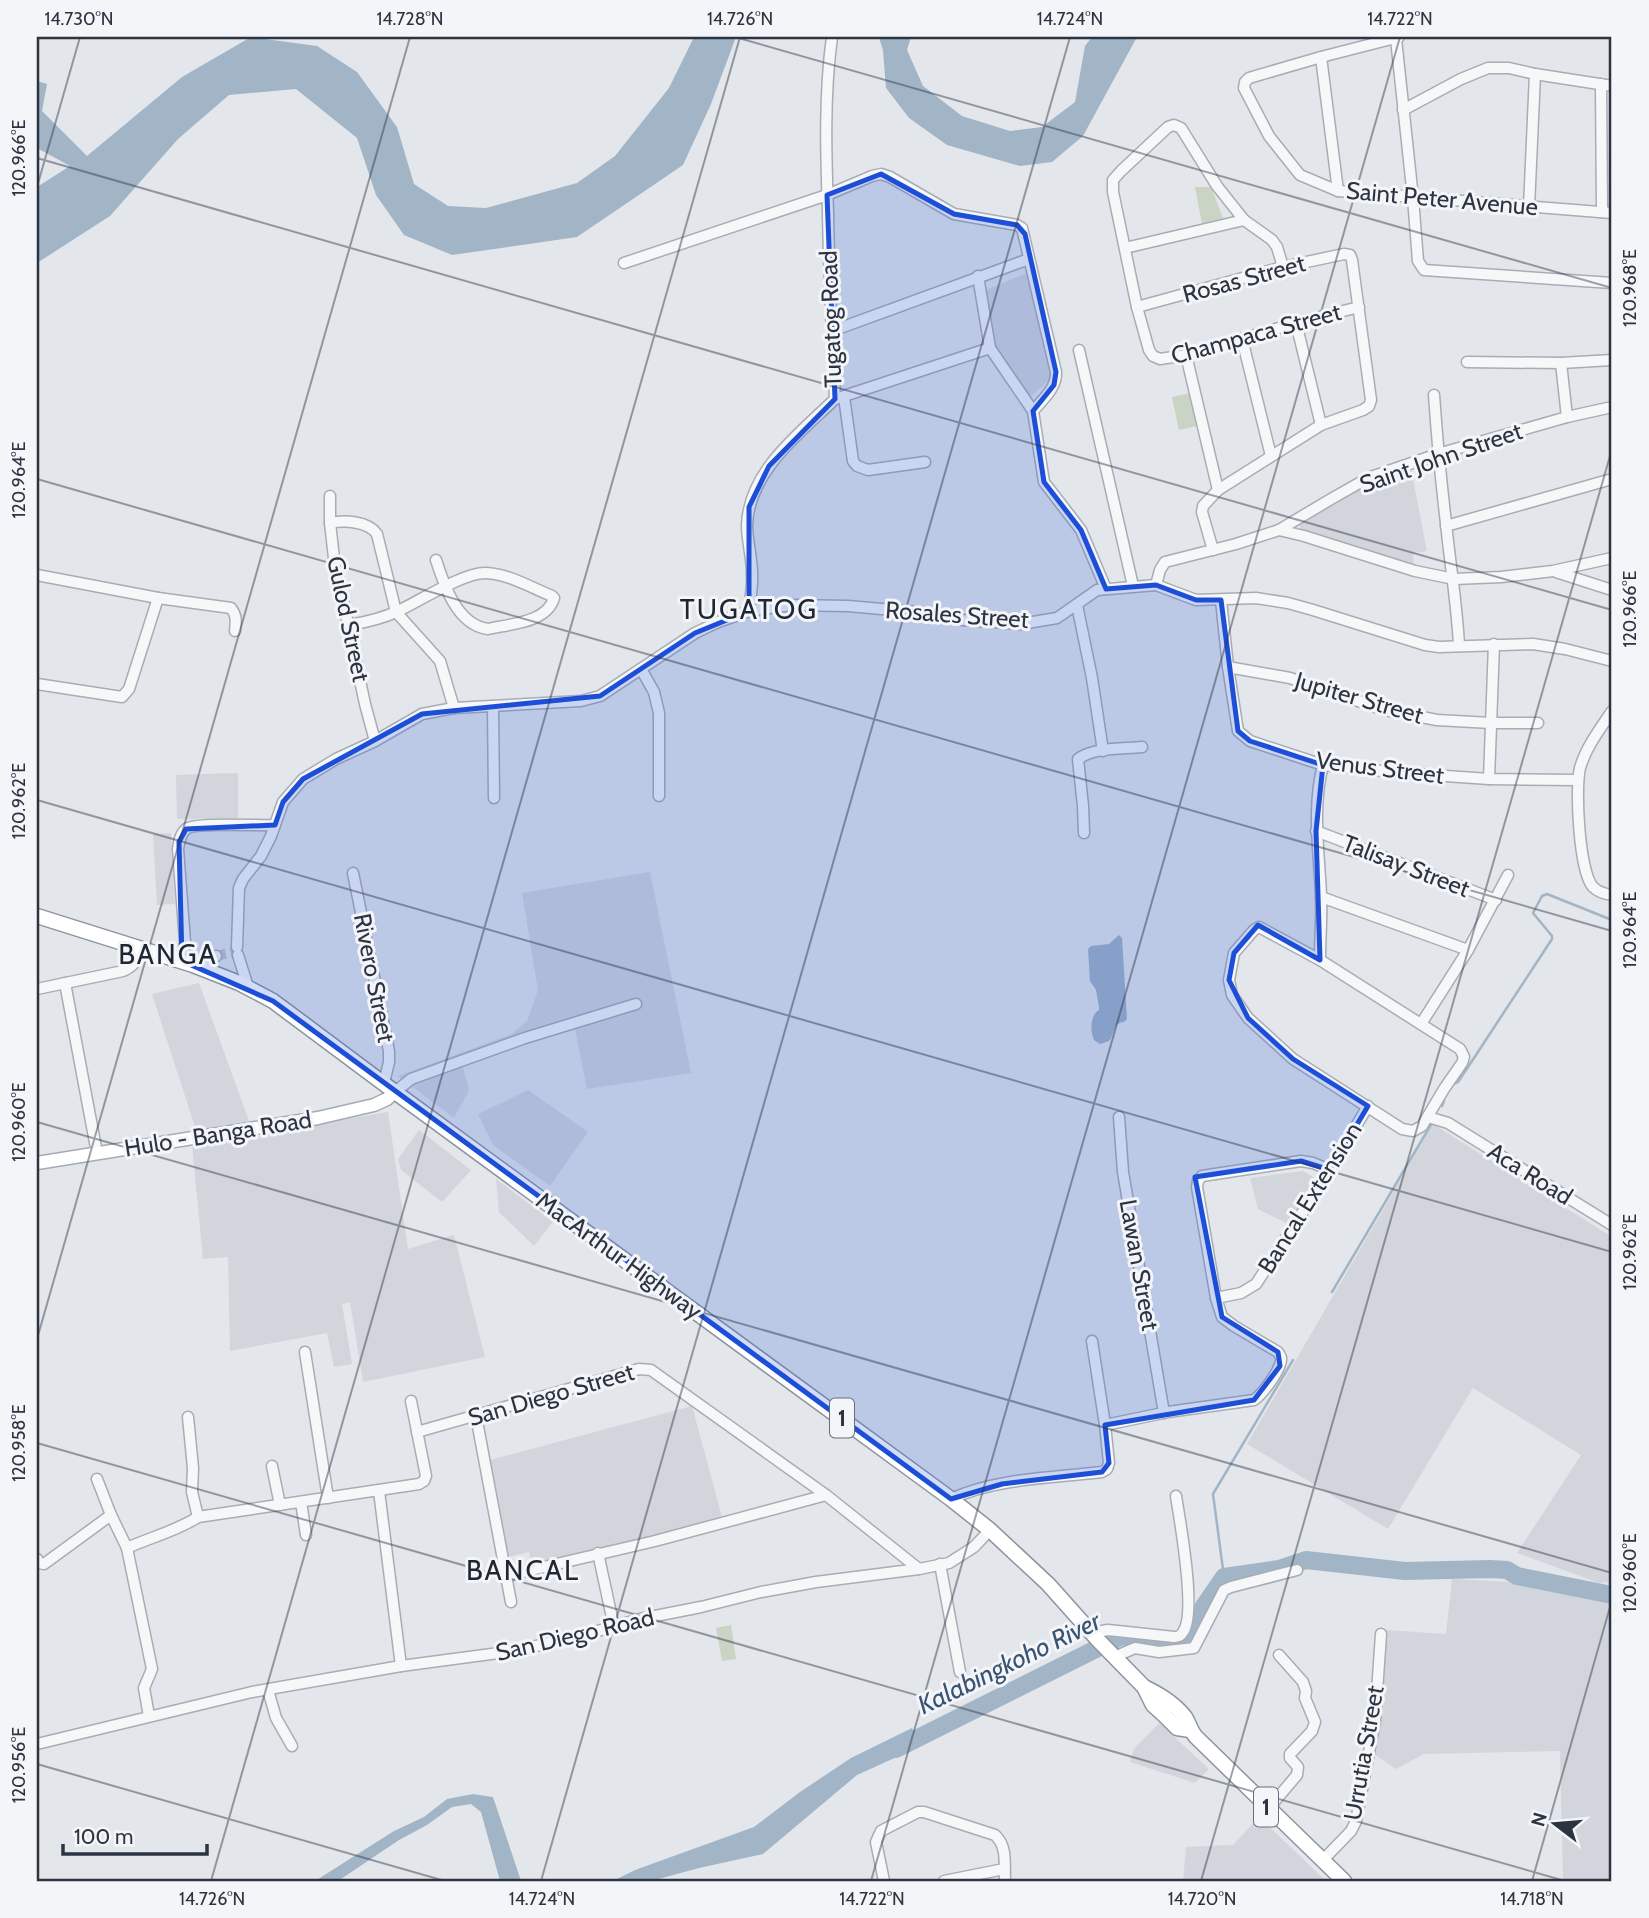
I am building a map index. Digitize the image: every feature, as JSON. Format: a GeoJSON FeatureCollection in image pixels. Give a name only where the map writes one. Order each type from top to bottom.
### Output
{"type":"FeatureCollection","features":[{"type":"Feature","properties":{"kind":"highway","name":"MacArthur Highway"},"geometry":{"type":"LineString","coordinates":[[37,916],[208,970],[273,1001],[951,1499],[990,1530],[1048,1584],[1144,1687],[1153,1705],[1177,1728],[1190,1730],[1344,1881]]}},
{"type":"Feature","properties":{"kind":"main road","name":"Hulo - Banga Road"},"geometry":{"type":"LineString","coordinates":[[37,1163],[318,1118],[374,1105],[387,1099],[389,1088]]}},
{"type":"Feature","properties":{"kind":"street","name":"Tugatog Road"},"geometry":{"type":"LineString","coordinates":[[749,611],[753,576],[747,527],[754,492],[769,466],[839,398],[832,331],[827,195],[827,75],[832,37]]}},
{"type":"Feature","properties":{"kind":"street"},"geometry":{"type":"LineString","coordinates":[[1338,191],[1321,57],[1398,38],[1418,261],[1424,270],[1612,283]]}},
{"type":"Feature","properties":{"kind":"street","name":"Saint Peter Avenue"},"geometry":{"type":"LineString","coordinates":[[1321,57],[1249,78],[1245,82],[1244,88],[1269,136],[1300,174],[1338,191],[1607,212]]}},
{"type":"Feature","properties":{"kind":"street"},"geometry":{"type":"LineString","coordinates":[[1403,110],[1488,68],[1509,68],[1607,85],[1607,212]]}},
{"type":"Feature","properties":{"kind":"street"},"geometry":{"type":"LineString","coordinates":[[1529,207],[1535,74]]}},
{"type":"Feature","properties":{"kind":"street"},"geometry":{"type":"LineString","coordinates":[[1138,307],[1112,192],[1113,180],[1168,127],[1174,125],[1181,128],[1217,186],[1244,220],[1278,247],[1283,267]]}},
{"type":"Feature","properties":{"kind":"street"},"geometry":{"type":"LineString","coordinates":[[624,263],[827,195],[872,176],[881,174],[890,177],[954,214],[1023,228],[1056,379],[1032,411]]}},
{"type":"Feature","properties":{"kind":"street"},"geometry":{"type":"LineString","coordinates":[[1125,248],[1244,220]]}},
{"type":"Feature","properties":{"kind":"street","name":"Rosas Street"},"geometry":{"type":"LineString","coordinates":[[1138,307],[1283,267],[1344,254],[1350,255],[1352,260],[1359,307]]}},
{"type":"Feature","properties":{"kind":"street"},"geometry":{"type":"LineString","coordinates":[[832,331],[1029,259]]}},
{"type":"Feature","properties":{"kind":"street"},"geometry":{"type":"LineString","coordinates":[[978,276],[990,348],[1032,411],[1044,482],[1081,530],[1106,589]]}},
{"type":"Feature","properties":{"kind":"street","name":"Champaca Street"},"geometry":{"type":"LineString","coordinates":[[1138,307],[1149,350],[1153,356],[1160,359],[1186,355],[1359,307]]}},
{"type":"Feature","properties":{"kind":"street"},"geometry":{"type":"LineString","coordinates":[[1213,550],[1202,512],[1203,506],[1218,490],[1321,425],[1369,406],[1371,400],[1359,307]]}},
{"type":"Feature","properties":{"kind":"street"},"geometry":{"type":"LineString","coordinates":[[1296,323],[1321,425]]}},
{"type":"Feature","properties":{"kind":"street"},"geometry":{"type":"LineString","coordinates":[[1242,339],[1271,456]]}},
{"type":"Feature","properties":{"kind":"street"},"geometry":{"type":"LineString","coordinates":[[925,462],[869,470],[857,466],[853,461],[839,398],[990,348]]}},
{"type":"Feature","properties":{"kind":"street"},"geometry":{"type":"LineString","coordinates":[[1079,350],[1133,586]]}},
{"type":"Feature","properties":{"kind":"street"},"geometry":{"type":"LineString","coordinates":[[1186,355],[1218,490]]}},
{"type":"Feature","properties":{"kind":"street"},"geometry":{"type":"LineString","coordinates":[[1467,362],[1561,363],[1612,360]]}},
{"type":"Feature","properties":{"kind":"street"},"geometry":{"type":"LineString","coordinates":[[1561,363],[1567,417]]}},
{"type":"Feature","properties":{"kind":"street"},"geometry":{"type":"LineString","coordinates":[[1434,395],[1438,454],[1460,646]]}},
{"type":"Feature","properties":{"kind":"street","name":"Saint John Street"},"geometry":{"type":"LineString","coordinates":[[1156,584],[1165,562],[1279,530],[1368,478],[1438,454],[1612,407]]}},
{"type":"Feature","properties":{"kind":"street"},"geometry":{"type":"LineString","coordinates":[[1446,526],[1612,479]]}},
{"type":"Feature","properties":{"kind":"street","name":"Gulod Street"},"geometry":{"type":"LineString","coordinates":[[330,496],[334,558],[375,741]]}},
{"type":"Feature","properties":{"kind":"street"},"geometry":{"type":"LineString","coordinates":[[330,523],[347,522],[370,527],[377,534],[397,612],[440,661],[454,708]]}},
{"type":"Feature","properties":{"kind":"street"},"geometry":{"type":"LineString","coordinates":[[1279,530],[1415,571],[1454,579],[1553,571],[1612,558]]}},
{"type":"Feature","properties":{"kind":"street"},"geometry":{"type":"LineString","coordinates":[[349,625],[397,612],[444,586],[479,573],[488,572],[513,578],[554,598],[554,602],[539,617],[488,629],[474,625],[465,618],[444,586],[436,560]]}},
{"type":"Feature","properties":{"kind":"street"},"geometry":{"type":"LineString","coordinates":[[1553,571],[1612,590]]}},
{"type":"Feature","properties":{"kind":"street"},"geometry":{"type":"LineString","coordinates":[[37,575],[231,608],[235,613],[235,631]]}},
{"type":"Feature","properties":{"kind":"street"},"geometry":{"type":"LineString","coordinates":[[1156,584],[1196,600],[1255,598],[1288,603],[1425,645],[1438,647],[1533,644],[1565,649],[1612,662]]}},
{"type":"Feature","properties":{"kind":"street","name":"Rosales Street"},"geometry":{"type":"LineString","coordinates":[[248,987],[237,951],[239,888],[261,856],[283,802],[303,779],[422,714],[454,708],[592,699],[695,633],[749,611],[821,604],[916,612],[963,621],[1021,624],[1057,618],[1097,590],[1156,584]]}},
{"type":"Feature","properties":{"kind":"street"},"geometry":{"type":"LineString","coordinates":[[37,684],[122,697],[129,689],[158,597]]}},
{"type":"Feature","properties":{"kind":"street","name":"Venus Street"},"geometry":{"type":"LineString","coordinates":[[1221,600],[1238,731],[1250,741],[1322,765],[1489,779],[1578,780]]}},
{"type":"Feature","properties":{"kind":"street"},"geometry":{"type":"LineString","coordinates":[[1076,605],[1092,678],[1103,751]]}},
{"type":"Feature","properties":{"kind":"street"},"geometry":{"type":"LineString","coordinates":[[1489,779],[1494,644]]}},
{"type":"Feature","properties":{"kind":"street","name":"Jupiter Street"},"geometry":{"type":"LineString","coordinates":[[1228,667],[1290,678],[1385,710],[1437,720],[1538,723]]}},
{"type":"Feature","properties":{"kind":"street"},"geometry":{"type":"LineString","coordinates":[[641,669],[654,692],[659,713],[659,796]]}},
{"type":"Feature","properties":{"kind":"street"},"geometry":{"type":"LineString","coordinates":[[493,706],[494,797]]}},
{"type":"Feature","properties":{"kind":"street"},"geometry":{"type":"LineString","coordinates":[[1612,711],[1585,754],[1578,780],[1578,808],[1587,876],[1593,887],[1612,895]]}},
{"type":"Feature","properties":{"kind":"street"},"geometry":{"type":"LineString","coordinates":[[1084,833],[1078,759],[1081,755],[1142,747]]}},
{"type":"Feature","properties":{"kind":"street"},"geometry":{"type":"LineString","coordinates":[[1320,960],[1321,897],[1316,831],[1318,783],[1322,765]]}},
{"type":"Feature","properties":{"kind":"street"},"geometry":{"type":"LineString","coordinates":[[182,961],[185,942],[178,849],[183,832],[196,826],[275,825]]}},
{"type":"Feature","properties":{"kind":"street","name":"Talisay Street"},"geometry":{"type":"LineString","coordinates":[[1316,831],[1496,900]]}},
{"type":"Feature","properties":{"kind":"street","name":"Rivero Street"},"geometry":{"type":"LineString","coordinates":[[353,873],[389,1051],[389,1088]]}},
{"type":"Feature","properties":{"kind":"street"},"geometry":{"type":"LineString","coordinates":[[1421,1024],[1468,950],[1508,875]]}},
{"type":"Feature","properties":{"kind":"street"},"geometry":{"type":"LineString","coordinates":[[1321,897],[1468,950]]}},
{"type":"Feature","properties":{"kind":"street"},"geometry":{"type":"LineString","coordinates":[[1368,1106],[1293,1059],[1248,1018],[1232,995],[1229,980],[1234,953],[1254,930],[1259,927],[1264,929],[1320,960],[1460,1049],[1464,1057],[1462,1063],[1428,1117]]}},
{"type":"Feature","properties":{"kind":"street"},"geometry":{"type":"LineString","coordinates":[[37,989],[123,971],[136,962],[142,948]]}},
{"type":"Feature","properties":{"kind":"street"},"geometry":{"type":"LineString","coordinates":[[208,970],[216,956]]}},
{"type":"Feature","properties":{"kind":"street"},"geometry":{"type":"LineString","coordinates":[[65,983],[97,1153]]}},
{"type":"Feature","properties":{"kind":"street"},"geometry":{"type":"LineString","coordinates":[[389,1088],[525,1038],[636,1004]]}},
{"type":"Feature","properties":{"kind":"street","name":"Bancal Extension"},"geometry":{"type":"LineString","coordinates":[[1216,1298],[1241,1293],[1256,1284],[1368,1106],[1402,1129],[1413,1131],[1422,1126],[1428,1117]]}},
{"type":"Feature","properties":{"kind":"street","name":"Lawan Street"},"geometry":{"type":"LineString","coordinates":[[1119,1117],[1123,1172],[1164,1413]]}},
{"type":"Feature","properties":{"kind":"street","name":"Aca Road"},"geometry":{"type":"LineString","coordinates":[[1428,1117],[1448,1124],[1612,1225]]}},
{"type":"Feature","properties":{"kind":"street"},"geometry":{"type":"LineString","coordinates":[[1105,1425],[1254,1400],[1261,1394],[1280,1366],[1281,1358],[1278,1352],[1222,1317],[1216,1298],[1198,1181],[1202,1176],[1301,1161],[1330,1170]]}},
{"type":"Feature","properties":{"kind":"street"},"geometry":{"type":"LineString","coordinates":[[951,1499],[967,1492],[1002,1484],[1102,1472],[1107,1469],[1109,1463],[1105,1425],[1092,1341]]}},
{"type":"Feature","properties":{"kind":"street"},"geometry":{"type":"LineString","coordinates":[[305,1352],[328,1498]]}},
{"type":"Feature","properties":{"kind":"street","name":"San Diego Street"},"geometry":{"type":"LineString","coordinates":[[417,1432],[639,1370],[651,1370],[825,1495],[919,1569]]}},
{"type":"Feature","properties":{"kind":"street"},"geometry":{"type":"LineString","coordinates":[[127,1548],[185,1526],[198,1517],[419,1483],[426,1476],[411,1401]]}},
{"type":"Feature","properties":{"kind":"street"},"geometry":{"type":"LineString","coordinates":[[476,1416],[511,1602]]}},
{"type":"Feature","properties":{"kind":"street"},"geometry":{"type":"LineString","coordinates":[[188,1417],[193,1468],[192,1492],[198,1517]]}},
{"type":"Feature","properties":{"kind":"street"},"geometry":{"type":"LineString","coordinates":[[272,1465],[281,1505]]}},
{"type":"Feature","properties":{"kind":"street"},"geometry":{"type":"LineString","coordinates":[[97,1479],[127,1548],[152,1669],[144,1688],[149,1716]]}},
{"type":"Feature","properties":{"kind":"street"},"geometry":{"type":"LineString","coordinates":[[379,1491],[401,1666]]}},
{"type":"Feature","properties":{"kind":"street"},"geometry":{"type":"LineString","coordinates":[[505,1576],[655,1541],[825,1495]]}},
{"type":"Feature","properties":{"kind":"street"},"geometry":{"type":"LineString","coordinates":[[1095,1636],[1108,1630],[1179,1637],[1185,1630],[1189,1601],[1188,1576],[1176,1496]]}},
{"type":"Feature","properties":{"kind":"street"},"geometry":{"type":"LineString","coordinates":[[300,1502],[306,1535]]}},
{"type":"Feature","properties":{"kind":"street"},"geometry":{"type":"LineString","coordinates":[[37,1559],[39,1563],[44,1563],[111,1515]]}},
{"type":"Feature","properties":{"kind":"street","name":"San Diego Road"},"geometry":{"type":"LineString","coordinates":[[37,1744],[268,1690],[401,1666],[514,1651],[761,1592],[950,1563],[974,1547],[990,1530]]}},
{"type":"Feature","properties":{"kind":"street"},"geometry":{"type":"LineString","coordinates":[[598,1553],[614,1627]]}},
{"type":"Feature","properties":{"kind":"street"},"geometry":{"type":"LineString","coordinates":[[940,1564],[960,1672]]}},
{"type":"Feature","properties":{"kind":"street"},"geometry":{"type":"LineString","coordinates":[[1112,1654],[1135,1648],[1159,1653],[1194,1648],[1224,1590],[1297,1570]]}},
{"type":"Feature","properties":{"kind":"street","name":"Urrutia Street"},"geometry":{"type":"LineString","coordinates":[[1322,1861],[1351,1831],[1356,1821],[1375,1721],[1381,1634]]}},
{"type":"Feature","properties":{"kind":"street"},"geometry":{"type":"LineString","coordinates":[[1268,1809],[1297,1775],[1298,1767],[1290,1754],[1312,1731],[1315,1722],[1305,1699],[1303,1682],[1279,1656]]}},
{"type":"Feature","properties":{"kind":"street"},"geometry":{"type":"LineString","coordinates":[[268,1690],[276,1718],[292,1746]]}},
{"type":"Feature","properties":{"kind":"street"},"geometry":{"type":"LineString","coordinates":[[884,1881],[877,1836],[881,1831],[918,1812],[995,1836],[1004,1848],[1005,1881]]}},
{"type":"Feature","properties":{"kind":"street"},"geometry":{"type":"LineString","coordinates":[[944,1881],[1004,1869]]}},
{"type":"Feature","properties":{"kind":"highlighted area"},"geometry":{"type":"Polygon","coordinates":[[[881,174],[954,214],[1017,225],[1025,234],[1056,372],[1054,385],[1033,411],[1044,482],[1081,530],[1106,589],[1156,585],[1196,600],[1221,600],[1238,731],[1250,741],[1323,765],[1316,831],[1320,960],[1258,925],[1234,953],[1229,980],[1248,1018],[1293,1059],[1368,1106],[1330,1170],[1301,1161],[1195,1177],[1222,1317],[1278,1352],[1280,1366],[1254,1400],[1105,1425],[1109,1463],[1102,1472],[1002,1484],[951,1499],[273,1001],[182,961],[179,842],[186,829],[275,825],[283,802],[303,779],[422,714],[600,696],[695,633],[749,611],[749,507],[769,466],[835,399],[827,195],[881,174]]]}},
{"type":"Feature","properties":{"kind":"shaded area"},"geometry":{"type":"Polygon","coordinates":[[[1027,273],[1051,378],[1023,403],[992,351],[981,292],[1027,273]]]}},
{"type":"Feature","properties":{"kind":"shaded area"},"geometry":{"type":"Polygon","coordinates":[[[1411,469],[1427,551],[1413,553],[1414,566],[1301,532],[1299,520],[1360,487],[1411,469]]]}},
{"type":"Feature","properties":{"kind":"shaded area"},"geometry":{"type":"Polygon","coordinates":[[[238,773],[238,818],[177,819],[176,775],[238,773]]]}},
{"type":"Feature","properties":{"kind":"shaded area"},"geometry":{"type":"Polygon","coordinates":[[[171,833],[175,904],[157,905],[153,834],[171,833]]]}},
{"type":"Feature","properties":{"kind":"shaded area"},"geometry":{"type":"Polygon","coordinates":[[[650,872],[691,1073],[587,1089],[575,1029],[462,1064],[469,1090],[454,1118],[398,1076],[512,1034],[527,1021],[538,990],[522,893],[650,872]]]}},
{"type":"Feature","properties":{"kind":"shaded area"},"geometry":{"type":"Polygon","coordinates":[[[199,983],[249,1121],[196,1130],[152,994],[199,983]]]}},
{"type":"Feature","properties":{"kind":"shaded area"},"geometry":{"type":"Polygon","coordinates":[[[528,1090],[588,1132],[550,1186],[493,1145],[478,1114],[528,1090]]]}},
{"type":"Feature","properties":{"kind":"shaded area"},"geometry":{"type":"Polygon","coordinates":[[[388,1112],[408,1249],[454,1235],[485,1357],[363,1382],[350,1302],[342,1304],[352,1364],[334,1367],[327,1333],[230,1351],[228,1257],[203,1259],[192,1145],[388,1112]]]}},
{"type":"Feature","properties":{"kind":"shaded area"},"geometry":{"type":"Polygon","coordinates":[[[1433,1124],[1612,1237],[1612,1582],[1599,1583],[1517,1553],[1581,1455],[1473,1388],[1388,1529],[1247,1444],[1433,1124]]]}},
{"type":"Feature","properties":{"kind":"shaded area"},"geometry":{"type":"Polygon","coordinates":[[[419,1130],[471,1170],[442,1202],[401,1170],[398,1159],[419,1130]]]}},
{"type":"Feature","properties":{"kind":"shaded area"},"geometry":{"type":"Polygon","coordinates":[[[1303,1171],[1318,1180],[1290,1225],[1258,1209],[1250,1178],[1303,1171]]]}},
{"type":"Feature","properties":{"kind":"shaded area"},"geometry":{"type":"Polygon","coordinates":[[[496,1179],[553,1222],[534,1246],[499,1212],[496,1179]]]}},
{"type":"Feature","properties":{"kind":"shaded area"},"geometry":{"type":"Polygon","coordinates":[[[692,1406],[722,1517],[532,1568],[529,1552],[508,1557],[490,1460],[692,1406]]]}},
{"type":"Feature","properties":{"kind":"shaded area"},"geometry":{"type":"Polygon","coordinates":[[[1452,1579],[1532,1583],[1612,1600],[1612,1881],[1563,1881],[1560,1751],[1424,1754],[1396,1769],[1374,1754],[1385,1630],[1446,1634],[1452,1579]]]}},
{"type":"Feature","properties":{"kind":"shaded area"},"geometry":{"type":"Polygon","coordinates":[[[1159,1723],[1209,1769],[1195,1783],[1130,1762],[1134,1749],[1159,1723]]]}},
{"type":"Feature","properties":{"kind":"shaded area"},"geometry":{"type":"Polygon","coordinates":[[[1259,1817],[1326,1881],[1183,1881],[1186,1847],[1233,1845],[1259,1817]]]}},
{"type":"Feature","properties":{"kind":"green space"},"geometry":{"type":"Polygon","coordinates":[[[1195,187],[1211,187],[1223,218],[1202,224],[1195,187]]]}},
{"type":"Feature","properties":{"kind":"green space"},"geometry":{"type":"Polygon","coordinates":[[[1195,392],[1201,425],[1179,430],[1172,397],[1195,392]]]}},
{"type":"Feature","properties":{"kind":"green space"},"geometry":{"type":"Polygon","coordinates":[[[731,1625],[736,1659],[722,1661],[716,1628],[731,1625]]]}},
{"type":"Feature","properties":{"kind":"water"},"geometry":{"type":"Polygon","coordinates":[[[251,37],[317,46],[357,72],[397,127],[414,184],[448,206],[486,208],[577,183],[615,156],[669,88],[694,37],[736,37],[711,104],[683,165],[577,237],[452,255],[404,235],[376,195],[357,138],[296,89],[229,95],[178,139],[110,216],[37,263],[37,187],[70,166],[37,148],[37,81],[47,84],[42,111],[87,156],[182,77],[251,37]]]}},
{"type":"Feature","properties":{"kind":"water"},"geometry":{"type":"Polygon","coordinates":[[[879,37],[911,37],[907,50],[923,86],[962,116],[1010,131],[1042,127],[1075,102],[1085,46],[1092,37],[1137,37],[1083,136],[1052,162],[1020,166],[947,145],[909,118],[886,88],[879,37]]]}},
{"type":"Feature","properties":{"kind":"water"},"geometry":{"type":"Polygon","coordinates":[[[1119,935],[1122,938],[1127,1019],[1116,1026],[1109,1041],[1100,1044],[1094,1040],[1092,1032],[1092,1019],[1099,1007],[1096,990],[1090,981],[1088,949],[1091,946],[1109,944],[1119,935]]]}},
{"type":"Feature","properties":{"kind":"water"},"geometry":{"type":"Polygon","coordinates":[[[912,1728],[919,1747],[857,1775],[763,1854],[651,1881],[613,1881],[635,1870],[754,1827],[851,1758],[912,1728]]]}},
{"type":"Feature","properties":{"kind":"water"},"geometry":{"type":"Polygon","coordinates":[[[473,1794],[493,1797],[521,1881],[500,1881],[481,1812],[471,1804],[452,1807],[338,1881],[315,1881],[394,1831],[424,1817],[447,1799],[473,1794]]]}},
{"type":"Feature","properties":{"kind":"waterway"},"geometry":{"type":"LineString","coordinates":[[1452,1085],[1458,1082],[1552,939],[1533,913],[1542,896],[1547,894],[1612,920]]}},
{"type":"Feature","properties":{"kind":"waterway"},"geometry":{"type":"LineString","coordinates":[[1442,1097],[1442,1106]]}},
{"type":"Feature","properties":{"kind":"waterway"},"geometry":{"type":"LineString","coordinates":[[1332,1292],[1432,1123]]}},
{"type":"Feature","properties":{"kind":"waterway"},"geometry":{"type":"LineString","coordinates":[[1224,1577],[1213,1494],[1293,1360]]}},
{"type":"Feature","properties":{"kind":"waterway","name":"Kalabingkoho River"},"geometry":{"type":"LineString","coordinates":[[896,1749],[1122,1636],[1149,1641],[1193,1640],[1199,1629],[1204,1606],[1224,1577],[1279,1569],[1306,1560],[1405,1571],[1507,1570],[1517,1576],[1612,1595]]}},
{"type":"Feature","properties":{"kind":"tunnel"},"geometry":{"type":"LineString","coordinates":[[216,956],[237,951]]}},
{"type":"Feature","properties":{"kind":"district","name":"TUGATOG"},"geometry":{"type":"Point","coordinates":[749,609]}},
{"type":"Feature","properties":{"kind":"district","name":"BANGA"},"geometry":{"type":"Point","coordinates":[168,954]}},
{"type":"Feature","properties":{"kind":"district","name":"BANCAL"},"geometry":{"type":"Point","coordinates":[523,1570]}}]}
